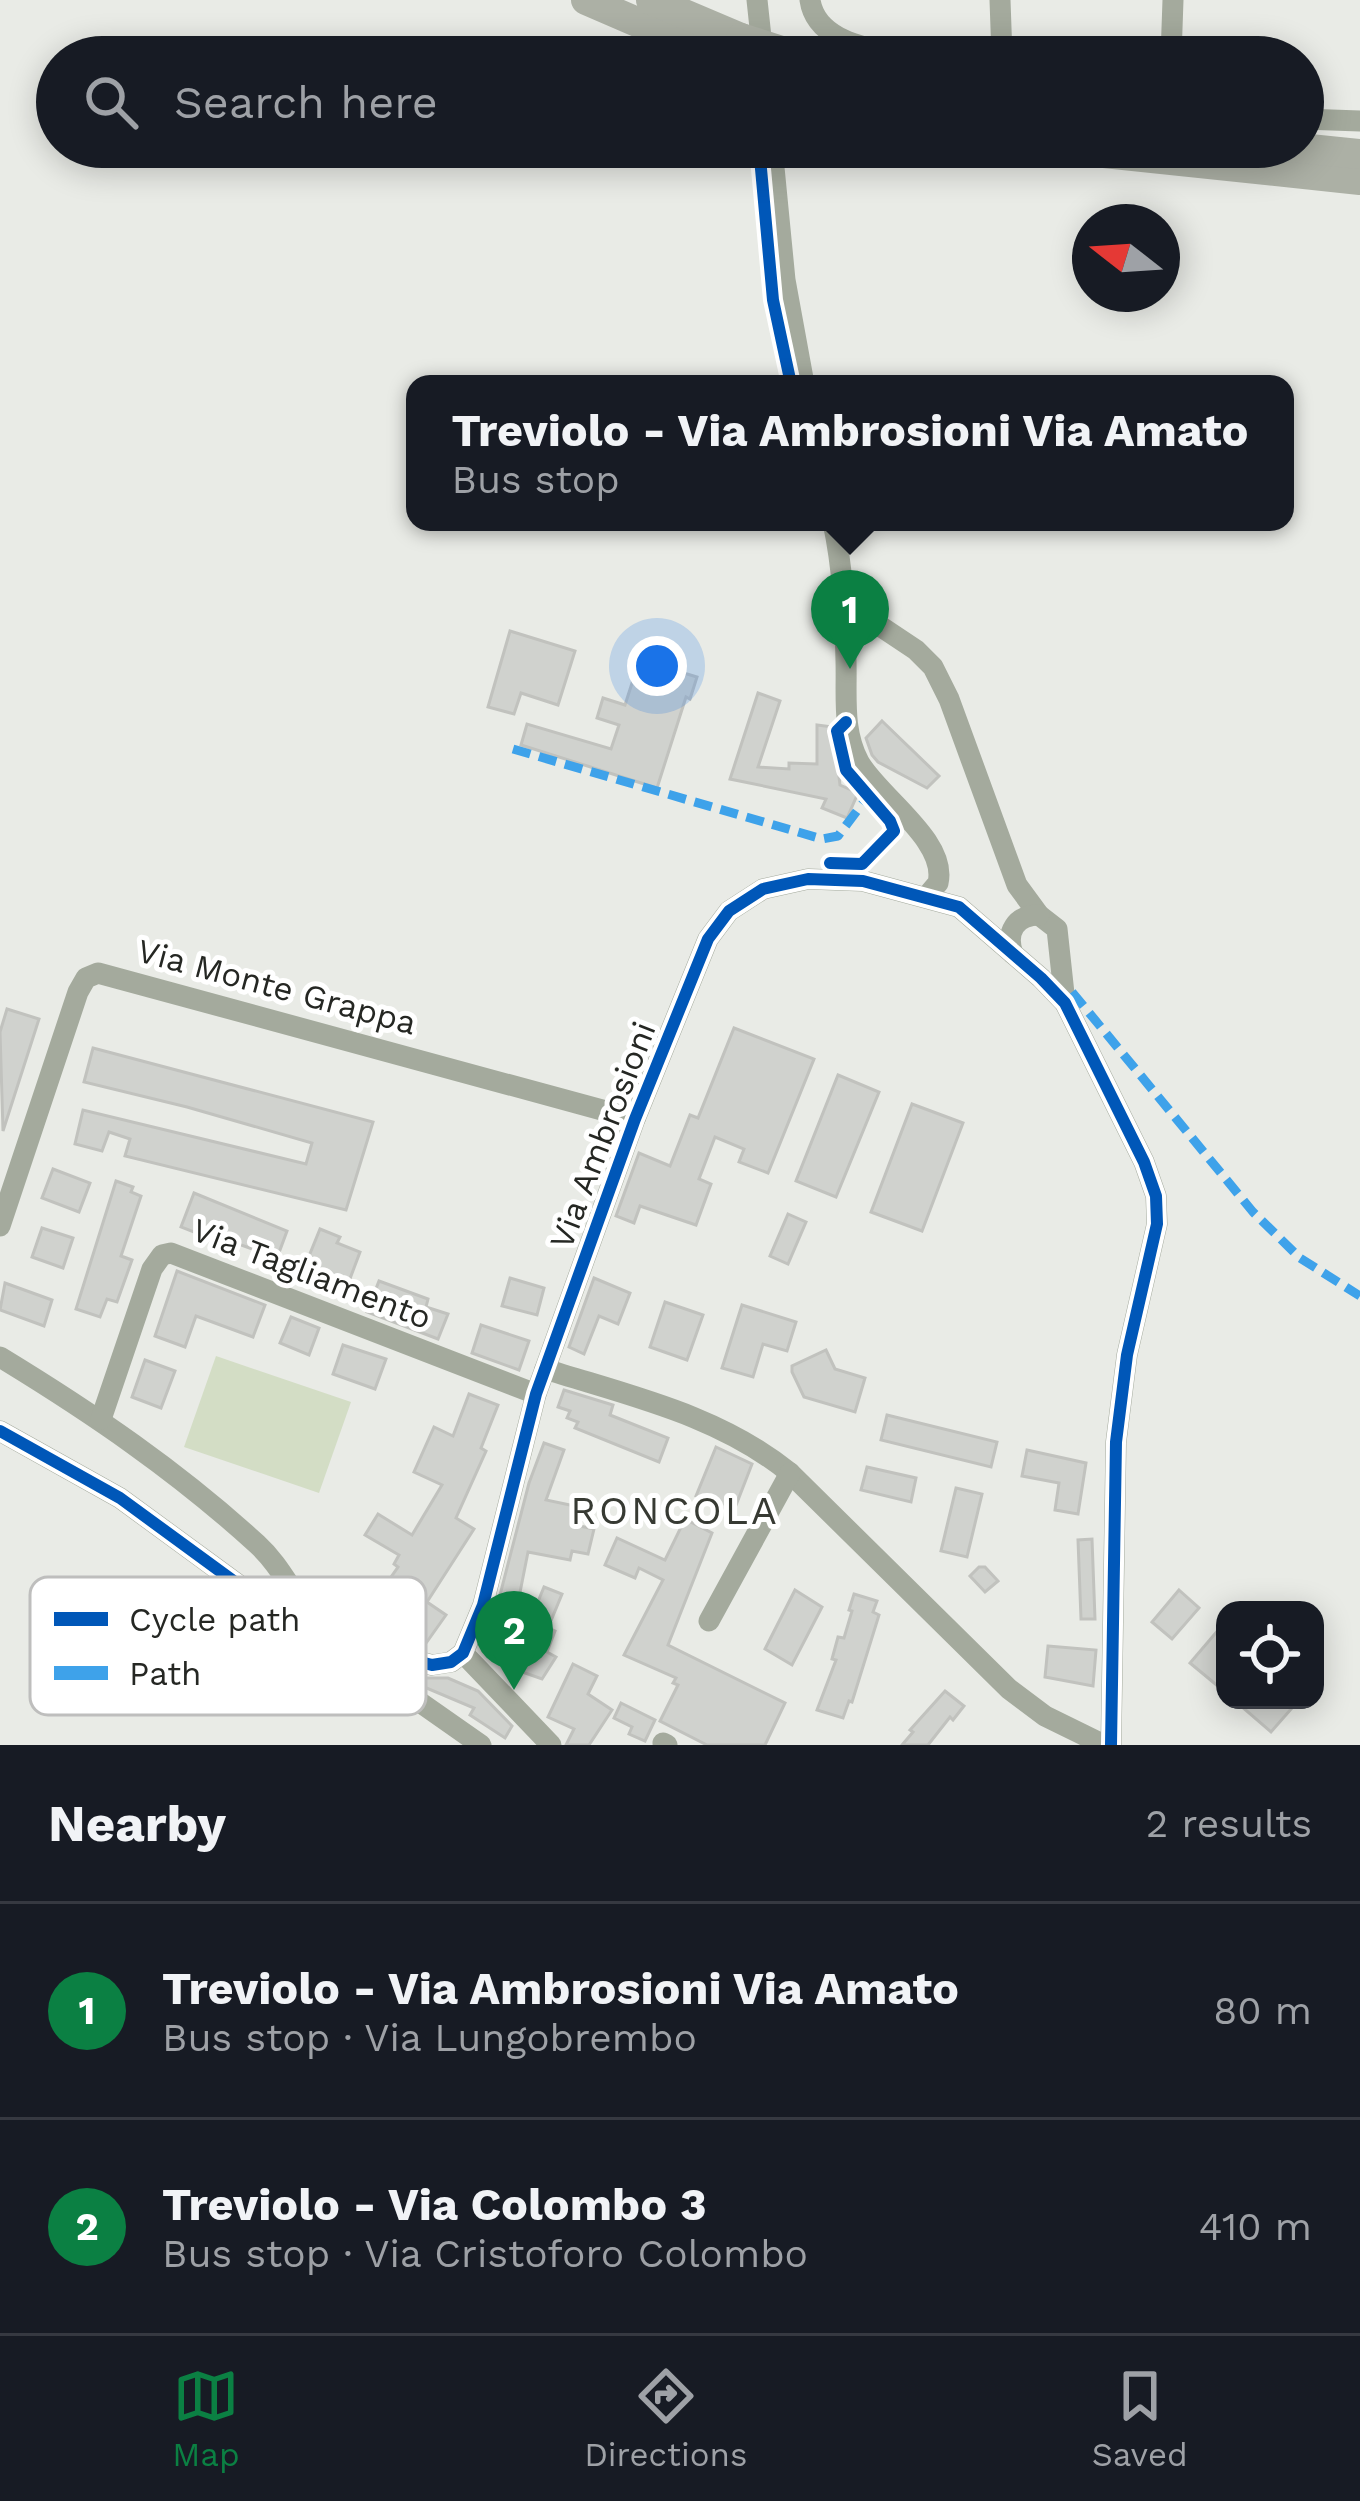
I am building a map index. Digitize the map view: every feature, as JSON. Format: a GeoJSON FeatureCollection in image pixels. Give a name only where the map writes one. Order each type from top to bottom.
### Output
{"type":"FeatureCollection","features":[{"type":"Feature","properties":{"kind":"highway"},"geometry":{"type":"LineString","coordinates":[[586,0],[706,36]]}},
{"type":"Feature","properties":{"kind":"highway"},"geometry":{"type":"LineString","coordinates":[[651,0],[726,36]]}},
{"type":"Feature","properties":{"kind":"highway"},"geometry":{"type":"LineString","coordinates":[[1324,138],[1360,141]]}},
{"type":"Feature","properties":{"kind":"highway"},"geometry":{"type":"LineString","coordinates":[[1324,150],[1360,154]]}},
{"type":"Feature","properties":{"kind":"highway"},"geometry":{"type":"LineString","coordinates":[[1246,168],[1360,180]]}},
{"type":"Feature","properties":{"kind":"street"},"geometry":{"type":"LineString","coordinates":[[758,0],[761,36]]}},
{"type":"Feature","properties":{"kind":"street"},"geometry":{"type":"LineString","coordinates":[[810,0],[812,11],[830,32],[842,36]]}},
{"type":"Feature","properties":{"kind":"street"},"geometry":{"type":"LineString","coordinates":[[1000,0],[1001,36]]}},
{"type":"Feature","properties":{"kind":"street"},"geometry":{"type":"LineString","coordinates":[[1172,36],[1173,0]]}},
{"type":"Feature","properties":{"kind":"street"},"geometry":{"type":"LineString","coordinates":[[1324,119],[1360,122]]}},
{"type":"Feature","properties":{"kind":"street"},"geometry":{"type":"LineString","coordinates":[[774,168],[785,280],[802,375]]}},
{"type":"Feature","properties":{"kind":"street"},"geometry":{"type":"LineString","coordinates":[[834,531],[844,602],[848,736],[868,776],[938,860],[938,883],[927,896]]}},
{"type":"Feature","properties":{"kind":"street"},"geometry":{"type":"LineString","coordinates":[[844,602],[916,650],[937,674],[1016,885],[1023,922]]}},
{"type":"Feature","properties":{"kind":"street","name":"Via Ambrosioni"},"geometry":{"type":"LineString","coordinates":[[463,1653],[483,1605],[544,1369],[635,1119],[704,947],[723,917],[763,889],[808,879],[863,881],[927,896],[959,907],[1065,1003]]}},
{"type":"Feature","properties":{"kind":"street"},"geometry":{"type":"LineString","coordinates":[[1023,922],[1010,937],[1020,959],[1044,963],[1057,952]]}},
{"type":"Feature","properties":{"kind":"street"},"geometry":{"type":"LineString","coordinates":[[544,1369],[720,1428],[790,1473],[1009,1689],[1052,1719],[1108,1745],[1117,1427],[1126,1355],[1151,1258],[1156,1210],[1144,1162],[1065,1003],[1057,928],[1023,922],[988,933]]}},
{"type":"Feature","properties":{"kind":"street","name":"Via Monte Grappa"},"geometry":{"type":"LineString","coordinates":[[0,1226],[78,992],[86,978],[98,973],[635,1119]]}},
{"type":"Feature","properties":{"kind":"street","name":"Via Tagliamento"},"geometry":{"type":"LineString","coordinates":[[101,1419],[149,1274],[158,1258],[171,1253],[536,1394]]}},
{"type":"Feature","properties":{"kind":"street"},"geometry":{"type":"LineString","coordinates":[[0,1357],[162,1462],[257,1544],[285,1577]]}},
{"type":"Feature","properties":{"kind":"street"},"geometry":{"type":"LineString","coordinates":[[0,1431],[120,1498],[228,1577]]}},
{"type":"Feature","properties":{"kind":"street"},"geometry":{"type":"LineString","coordinates":[[709,1621],[790,1473]]}},
{"type":"Feature","properties":{"kind":"street"},"geometry":{"type":"LineString","coordinates":[[426,1662],[441,1665],[463,1653],[545,1738]]}},
{"type":"Feature","properties":{"kind":"street"},"geometry":{"type":"LineString","coordinates":[[426,1706],[481,1745]]}},
{"type":"Feature","properties":{"kind":"green space"},"geometry":{"type":"Polygon","coordinates":[[[216,1356],[351,1402],[319,1493],[184,1447],[216,1356]]]}},
{"type":"Feature","properties":{"kind":"building"},"geometry":{"type":"Polygon","coordinates":[[[510,631],[575,651],[558,705],[521,693],[514,714],[488,707],[510,631]]]}},
{"type":"Feature","properties":{"kind":"building"},"geometry":{"type":"Polygon","coordinates":[[[674,670],[697,677],[657,788],[521,745],[527,724],[611,749],[619,725],[597,718],[603,698],[625,705],[634,677],[669,688],[674,670]]]}},
{"type":"Feature","properties":{"kind":"building"},"geometry":{"type":"Polygon","coordinates":[[[758,693],[780,701],[758,767],[817,764],[817,725],[833,727],[840,785],[858,793],[847,818],[822,808],[826,799],[730,779],[758,693]]]}},
{"type":"Feature","properties":{"kind":"building"},"geometry":{"type":"Polygon","coordinates":[[[882,721],[939,776],[927,788],[872,755],[866,738],[882,721]]]}},
{"type":"Feature","properties":{"kind":"building"},"geometry":{"type":"Polygon","coordinates":[[[7,1009],[39,1019],[3,1131],[0,1032],[7,1009]]]}},
{"type":"Feature","properties":{"kind":"building"},"geometry":{"type":"Polygon","coordinates":[[[734,1028],[814,1059],[768,1173],[739,1162],[744,1149],[715,1137],[699,1179],[711,1184],[696,1225],[640,1206],[634,1223],[616,1216],[639,1153],[670,1166],[690,1115],[698,1118],[734,1028]]]}},
{"type":"Feature","properties":{"kind":"building"},"geometry":{"type":"Polygon","coordinates":[[[93,1048],[373,1122],[346,1210],[125,1156],[130,1139],[109,1132],[102,1151],[75,1144],[83,1110],[306,1164],[312,1143],[84,1082],[93,1048]]]}},
{"type":"Feature","properties":{"kind":"building"},"geometry":{"type":"Polygon","coordinates":[[[838,1075],[879,1092],[836,1197],[796,1181],[838,1075]]]}},
{"type":"Feature","properties":{"kind":"building"},"geometry":{"type":"Polygon","coordinates":[[[912,1104],[963,1123],[922,1231],[871,1212],[912,1104]]]}},
{"type":"Feature","properties":{"kind":"building"},"geometry":{"type":"Polygon","coordinates":[[[53,1169],[90,1183],[79,1212],[42,1198],[53,1169]]]}},
{"type":"Feature","properties":{"kind":"building"},"geometry":{"type":"Polygon","coordinates":[[[116,1181],[133,1187],[131,1192],[141,1196],[121,1256],[132,1260],[117,1302],[107,1299],[100,1317],[76,1309],[116,1181]]]}},
{"type":"Feature","properties":{"kind":"building"},"geometry":{"type":"Polygon","coordinates":[[[194,1193],[287,1231],[277,1258],[181,1227],[194,1193]]]}},
{"type":"Feature","properties":{"kind":"building"},"geometry":{"type":"Polygon","coordinates":[[[788,1214],[806,1222],[788,1264],[770,1256],[788,1214]]]}},
{"type":"Feature","properties":{"kind":"building"},"geometry":{"type":"Polygon","coordinates":[[[42,1228],[73,1238],[63,1268],[32,1257],[42,1228]]]}},
{"type":"Feature","properties":{"kind":"building"},"geometry":{"type":"Polygon","coordinates":[[[320,1229],[340,1237],[337,1243],[360,1252],[348,1284],[305,1266],[320,1229]]]}},
{"type":"Feature","properties":{"kind":"building"},"geometry":{"type":"Polygon","coordinates":[[[177,1271],[265,1305],[253,1337],[196,1316],[185,1347],[155,1336],[177,1271]]]}},
{"type":"Feature","properties":{"kind":"building"},"geometry":{"type":"Polygon","coordinates":[[[510,1278],[544,1288],[537,1315],[502,1306],[510,1278]]]}},
{"type":"Feature","properties":{"kind":"building"},"geometry":{"type":"Polygon","coordinates":[[[594,1278],[630,1293],[618,1324],[599,1316],[584,1354],[569,1347],[594,1278]]]}},
{"type":"Feature","properties":{"kind":"building"},"geometry":{"type":"Polygon","coordinates":[[[379,1281],[428,1299],[426,1307],[448,1314],[438,1339],[367,1312],[379,1281]]]}},
{"type":"Feature","properties":{"kind":"building"},"geometry":{"type":"Polygon","coordinates":[[[5,1283],[52,1300],[44,1326],[0,1310],[5,1283]]]}},
{"type":"Feature","properties":{"kind":"building"},"geometry":{"type":"Polygon","coordinates":[[[665,1302],[703,1315],[687,1360],[650,1347],[665,1302]]]}},
{"type":"Feature","properties":{"kind":"building"},"geometry":{"type":"Polygon","coordinates":[[[742,1305],[796,1322],[787,1351],[763,1344],[753,1377],[722,1368],[742,1305]]]}},
{"type":"Feature","properties":{"kind":"building"},"geometry":{"type":"Polygon","coordinates":[[[291,1317],[319,1328],[309,1355],[280,1343],[291,1317]]]}},
{"type":"Feature","properties":{"kind":"building"},"geometry":{"type":"Polygon","coordinates":[[[481,1325],[529,1341],[519,1370],[472,1353],[481,1325]]]}},
{"type":"Feature","properties":{"kind":"building"},"geometry":{"type":"Polygon","coordinates":[[[343,1345],[386,1359],[375,1389],[333,1374],[343,1345]]]}},
{"type":"Feature","properties":{"kind":"building"},"geometry":{"type":"Polygon","coordinates":[[[826,1350],[835,1369],[865,1378],[855,1412],[804,1397],[792,1372],[792,1366],[826,1350]]]}},
{"type":"Feature","properties":{"kind":"building"},"geometry":{"type":"Polygon","coordinates":[[[145,1360],[175,1371],[161,1408],[132,1397],[145,1360]]]}},
{"type":"Feature","properties":{"kind":"building"},"geometry":{"type":"Polygon","coordinates":[[[564,1390],[613,1405],[610,1415],[668,1438],[659,1462],[575,1428],[578,1422],[567,1418],[570,1411],[558,1407],[564,1390]]]}},
{"type":"Feature","properties":{"kind":"building"},"geometry":{"type":"Polygon","coordinates":[[[469,1394],[498,1405],[481,1448],[486,1451],[456,1518],[474,1529],[427,1602],[446,1615],[426,1643],[426,1577],[391,1577],[399,1555],[365,1535],[378,1514],[412,1535],[442,1485],[414,1472],[434,1427],[453,1436],[469,1394]]]}},
{"type":"Feature","properties":{"kind":"building"},"geometry":{"type":"Polygon","coordinates":[[[887,1415],[997,1442],[991,1467],[881,1440],[887,1415]]]}},
{"type":"Feature","properties":{"kind":"building"},"geometry":{"type":"Polygon","coordinates":[[[544,1443],[564,1450],[546,1500],[584,1508],[580,1526],[594,1529],[588,1554],[572,1551],[570,1560],[528,1552],[506,1663],[486,1649],[544,1443]]]}},
{"type":"Feature","properties":{"kind":"building"},"geometry":{"type":"Polygon","coordinates":[[[716,1447],[752,1464],[733,1513],[696,1496],[716,1447]]]}},
{"type":"Feature","properties":{"kind":"building"},"geometry":{"type":"Polygon","coordinates":[[[1027,1450],[1086,1463],[1078,1514],[1055,1510],[1059,1483],[1022,1476],[1027,1450]]]}},
{"type":"Feature","properties":{"kind":"building"},"geometry":{"type":"Polygon","coordinates":[[[867,1467],[916,1478],[911,1502],[861,1490],[867,1467]]]}},
{"type":"Feature","properties":{"kind":"building"},"geometry":{"type":"Polygon","coordinates":[[[956,1488],[982,1494],[967,1557],[941,1551],[956,1488]]]}},
{"type":"Feature","properties":{"kind":"building"},"geometry":{"type":"Polygon","coordinates":[[[685,1519],[712,1533],[668,1645],[785,1703],[765,1745],[707,1745],[660,1721],[678,1685],[673,1683],[676,1678],[624,1655],[663,1580],[639,1568],[635,1578],[605,1565],[617,1538],[665,1560],[685,1519]]]}},
{"type":"Feature","properties":{"kind":"building"},"geometry":{"type":"Polygon","coordinates":[[[1092,1539],[1095,1619],[1081,1619],[1078,1540],[1092,1539]]]}},
{"type":"Feature","properties":{"kind":"building"},"geometry":{"type":"Polygon","coordinates":[[[979,1567],[998,1581],[985,1592],[970,1576],[979,1567]]]}},
{"type":"Feature","properties":{"kind":"building"},"geometry":{"type":"Polygon","coordinates":[[[544,1587],[562,1594],[548,1628],[555,1631],[547,1652],[556,1657],[542,1679],[511,1668],[544,1587]]]}},
{"type":"Feature","properties":{"kind":"building"},"geometry":{"type":"Polygon","coordinates":[[[795,1590],[822,1607],[792,1665],[765,1649],[795,1590]]]}},
{"type":"Feature","properties":{"kind":"building"},"geometry":{"type":"Polygon","coordinates":[[[1179,1590],[1199,1608],[1172,1639],[1152,1622],[1179,1590]]]}},
{"type":"Feature","properties":{"kind":"building"},"geometry":{"type":"Polygon","coordinates":[[[854,1594],[877,1601],[873,1612],[879,1615],[843,1718],[817,1710],[836,1660],[832,1659],[838,1637],[844,1638],[854,1594]]]}},
{"type":"Feature","properties":{"kind":"building"},"geometry":{"type":"Polygon","coordinates":[[[1216,1633],[1216,1685],[1190,1663],[1216,1633]]]}},
{"type":"Feature","properties":{"kind":"building"},"geometry":{"type":"Polygon","coordinates":[[[1048,1646],[1096,1650],[1093,1686],[1045,1677],[1048,1646]]]}},
{"type":"Feature","properties":{"kind":"building"},"geometry":{"type":"Polygon","coordinates":[[[573,1664],[597,1676],[588,1694],[612,1710],[589,1745],[566,1745],[574,1729],[548,1717],[573,1664]]]}},
{"type":"Feature","properties":{"kind":"building"},"geometry":{"type":"Polygon","coordinates":[[[426,1678],[448,1678],[478,1691],[512,1726],[505,1738],[470,1715],[474,1708],[426,1688],[426,1678]]]}},
{"type":"Feature","properties":{"kind":"building"},"geometry":{"type":"Polygon","coordinates":[[[945,1691],[964,1706],[953,1720],[950,1717],[928,1745],[902,1745],[910,1730],[945,1691]]]}},
{"type":"Feature","properties":{"kind":"building"},"geometry":{"type":"Polygon","coordinates":[[[621,1703],[655,1720],[645,1741],[629,1734],[632,1727],[614,1718],[621,1703]]]}},
{"type":"Feature","properties":{"kind":"building"},"geometry":{"type":"Polygon","coordinates":[[[1244,1709],[1291,1709],[1271,1732],[1244,1709]]]}},
{"type":"Feature","properties":{"kind":"marked path"},"geometry":{"type":"LineString","coordinates":[[513,749],[822,839],[838,836],[872,791]]}},
{"type":"Feature","properties":{"kind":"marked path"},"geometry":{"type":"LineString","coordinates":[[1072,992],[1253,1212],[1300,1258],[1360,1296]]}},
{"type":"Feature","properties":{"kind":"cycle path"},"geometry":{"type":"LineString","coordinates":[[761,168],[773,300],[789,375]]}},
{"type":"Feature","properties":{"kind":"cycle path"},"geometry":{"type":"LineString","coordinates":[[830,863],[862,864],[894,831],[846,770],[837,731],[846,722]]}},
{"type":"Feature","properties":{"kind":"cycle path"},"geometry":{"type":"LineString","coordinates":[[426,1663],[451,1662],[463,1653],[483,1605],[536,1394],[635,1119],[708,939],[729,911],[763,889],[808,879],[863,881],[959,907],[1065,1003],[1144,1162],[1156,1196],[1157,1224],[1127,1355],[1116,1442],[1111,1745]]}},
{"type":"Feature","properties":{"kind":"cycle path"},"geometry":{"type":"LineString","coordinates":[[0,1431],[120,1498],[228,1577]]}},
{"type":"Feature","properties":{"kind":"place","name":"Treviolo - Via Ambrosioni Via Amato"},"geometry":{"type":"Point","coordinates":[850,669]}},
{"type":"Feature","properties":{"kind":"place","name":"Treviolo - Via Colombo 3"},"geometry":{"type":"Point","coordinates":[514,1690]}},
{"type":"Feature","properties":{"kind":"district","name":"RONCOLA"},"geometry":{"type":"Point","coordinates":[675,1510]}}]}
